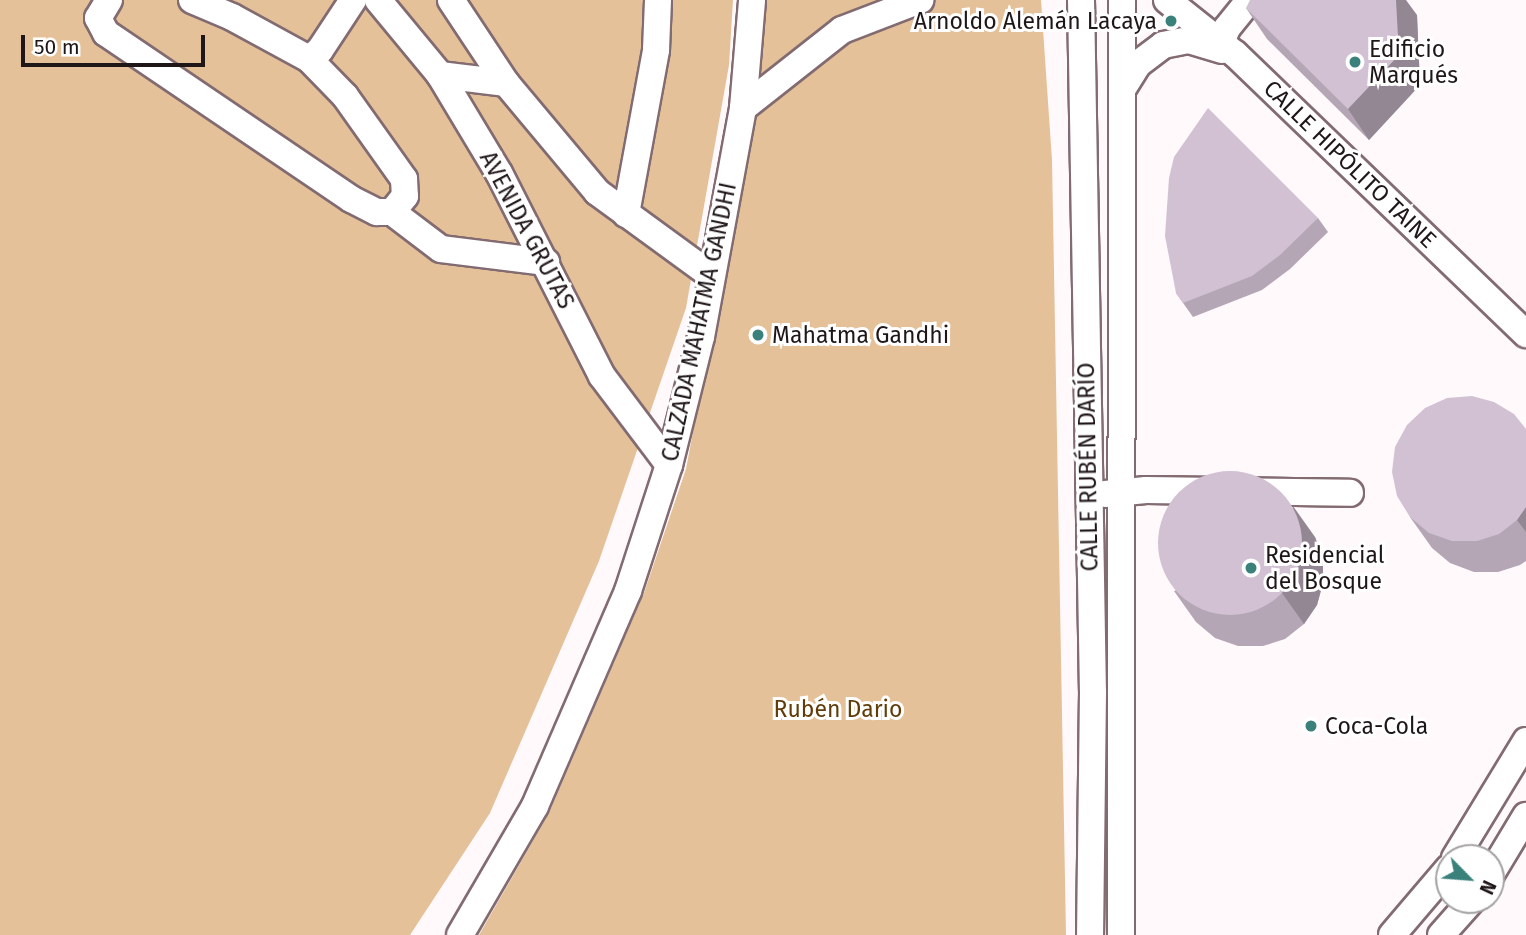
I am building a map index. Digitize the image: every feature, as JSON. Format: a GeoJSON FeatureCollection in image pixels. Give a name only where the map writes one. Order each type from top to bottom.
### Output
{"type":"FeatureCollection","features":[{"type":"Feature","properties":{"kind":"street"},"geometry":{"type":"LineString","coordinates":[[109,0],[98,18],[106,33],[351,199],[377,212],[392,212],[441,249],[546,262]]}},
{"type":"Feature","properties":{"kind":"street"},"geometry":{"type":"LineString","coordinates":[[192,0],[233,17],[309,59],[345,96],[404,179],[405,196],[392,212]]}},
{"type":"Feature","properties":{"kind":"street"},"geometry":{"type":"LineString","coordinates":[[309,59],[320,50],[353,0]]}},
{"type":"Feature","properties":{"kind":"street","name":"AVENIDA GRUTAS"},"geometry":{"type":"LineString","coordinates":[[378,0],[440,75],[499,173],[601,376],[669,465]]}},
{"type":"Feature","properties":{"kind":"street"},"geometry":{"type":"LineString","coordinates":[[451,0],[506,83],[597,192],[712,276]]}},
{"type":"Feature","properties":{"kind":"street"},"geometry":{"type":"LineString","coordinates":[[626,214],[656,50],[659,0]]}},
{"type":"Feature","properties":{"kind":"street","name":"CALZADA MAHATMA GANDHI"},"geometry":{"type":"LineString","coordinates":[[460,935],[535,806],[628,591],[669,465],[701,337],[743,108],[752,0]]}},
{"type":"Feature","properties":{"kind":"street"},"geometry":{"type":"LineString","coordinates":[[743,108],[842,30],[920,0]]}},
{"type":"Feature","properties":{"kind":"street","name":"CALLE RUBÉN DARÍO"},"geometry":{"type":"LineString","coordinates":[[1081,0],[1093,692],[1090,935]]}},
{"type":"Feature","properties":{"kind":"street","name":"CALLE RUBÉN DARÍO"},"geometry":{"type":"LineString","coordinates":[[1121,935],[1122,0]]}},
{"type":"Feature","properties":{"kind":"street","name":"CALLE HIPÓLITO TAINE"},"geometry":{"type":"LineString","coordinates":[[1167,0],[1228,48],[1526,334]]}},
{"type":"Feature","properties":{"kind":"street"},"geometry":{"type":"LineString","coordinates":[[1123,88],[1146,56],[1171,42],[1189,40],[1228,48],[1227,28],[1250,0]]}},
{"type":"Feature","properties":{"kind":"street"},"geometry":{"type":"LineString","coordinates":[[440,75],[506,83]]}},
{"type":"Feature","properties":{"kind":"street"},"geometry":{"type":"LineString","coordinates":[[1089,495],[1146,490],[1350,493]]}},
{"type":"Feature","properties":{"kind":"street"},"geometry":{"type":"LineString","coordinates":[[1463,844],[1526,741]]}},
{"type":"Feature","properties":{"kind":"street"},"geometry":{"type":"LineString","coordinates":[[1505,851],[1526,816]]}},
{"type":"Feature","properties":{"kind":"street"},"geometry":{"type":"LineString","coordinates":[[1392,935],[1435,884]]}},
{"type":"Feature","properties":{"kind":"street"},"geometry":{"type":"LineString","coordinates":[[1441,935],[1460,914]]}},
{"type":"Feature","properties":{"kind":"green space"},"geometry":{"type":"Polygon","coordinates":[[[0,0],[733,0],[729,65],[686,308],[599,561],[490,813],[410,935],[0,935],[0,0]]]}},
{"type":"Feature","properties":{"kind":"green space","name":"Rubén Dario"},"geometry":{"type":"Polygon","coordinates":[[[767,0],[1041,0],[1052,160],[1066,935],[479,935],[549,813],[644,593],[686,469],[751,127],[767,0]]]}},
{"type":"Feature","properties":{"kind":"building","name":"Edificio Marqués"},"geometry":{"type":"Polygon","coordinates":[[[1250,0],[1396,0],[1399,55],[1348,109],[1246,8],[1250,0]]]}},
{"type":"Feature","properties":{"kind":"building"},"geometry":{"type":"Polygon","coordinates":[[[1208,108],[1318,218],[1280,255],[1252,276],[1183,303],[1176,293],[1165,236],[1169,178],[1174,157],[1208,108]]]}},
{"type":"Feature","properties":{"kind":"building","name":"Residencial del Bosque"},"geometry":{"type":"Polygon","coordinates":[[[1472,396],[1494,402],[1514,414],[1526,429],[1526,507],[1517,520],[1499,534],[1477,541],[1452,541],[1429,533],[1410,517],[1397,496],[1392,472],[1395,447],[1407,425],[1425,408],[1447,398],[1472,396]]]}},
{"type":"Feature","properties":{"kind":"building","name":"Residencial del Bosque"},"geometry":{"type":"Polygon","coordinates":[[[1230,471],[1258,476],[1281,492],[1297,515],[1302,543],[1297,571],[1281,594],[1258,610],[1230,615],[1202,610],[1179,594],[1163,571],[1158,543],[1163,515],[1179,492],[1202,476],[1230,471]]]}},
{"type":"Feature","properties":{"kind":"place","name":"Arnoldo Alemán Lacaya"},"geometry":{"type":"Point","coordinates":[1171,21]}},
{"type":"Feature","properties":{"kind":"place","name":"Edificio Marqués"},"geometry":{"type":"Point","coordinates":[1355,62]}},
{"type":"Feature","properties":{"kind":"place","name":"Mahatma Gandhi"},"geometry":{"type":"Point","coordinates":[758,335]}},
{"type":"Feature","properties":{"kind":"place","name":"Residencial del Bosque"},"geometry":{"type":"Point","coordinates":[1251,568]}},
{"type":"Feature","properties":{"kind":"place","name":"Coca-Cola"},"geometry":{"type":"Point","coordinates":[1311,726]}}]}
